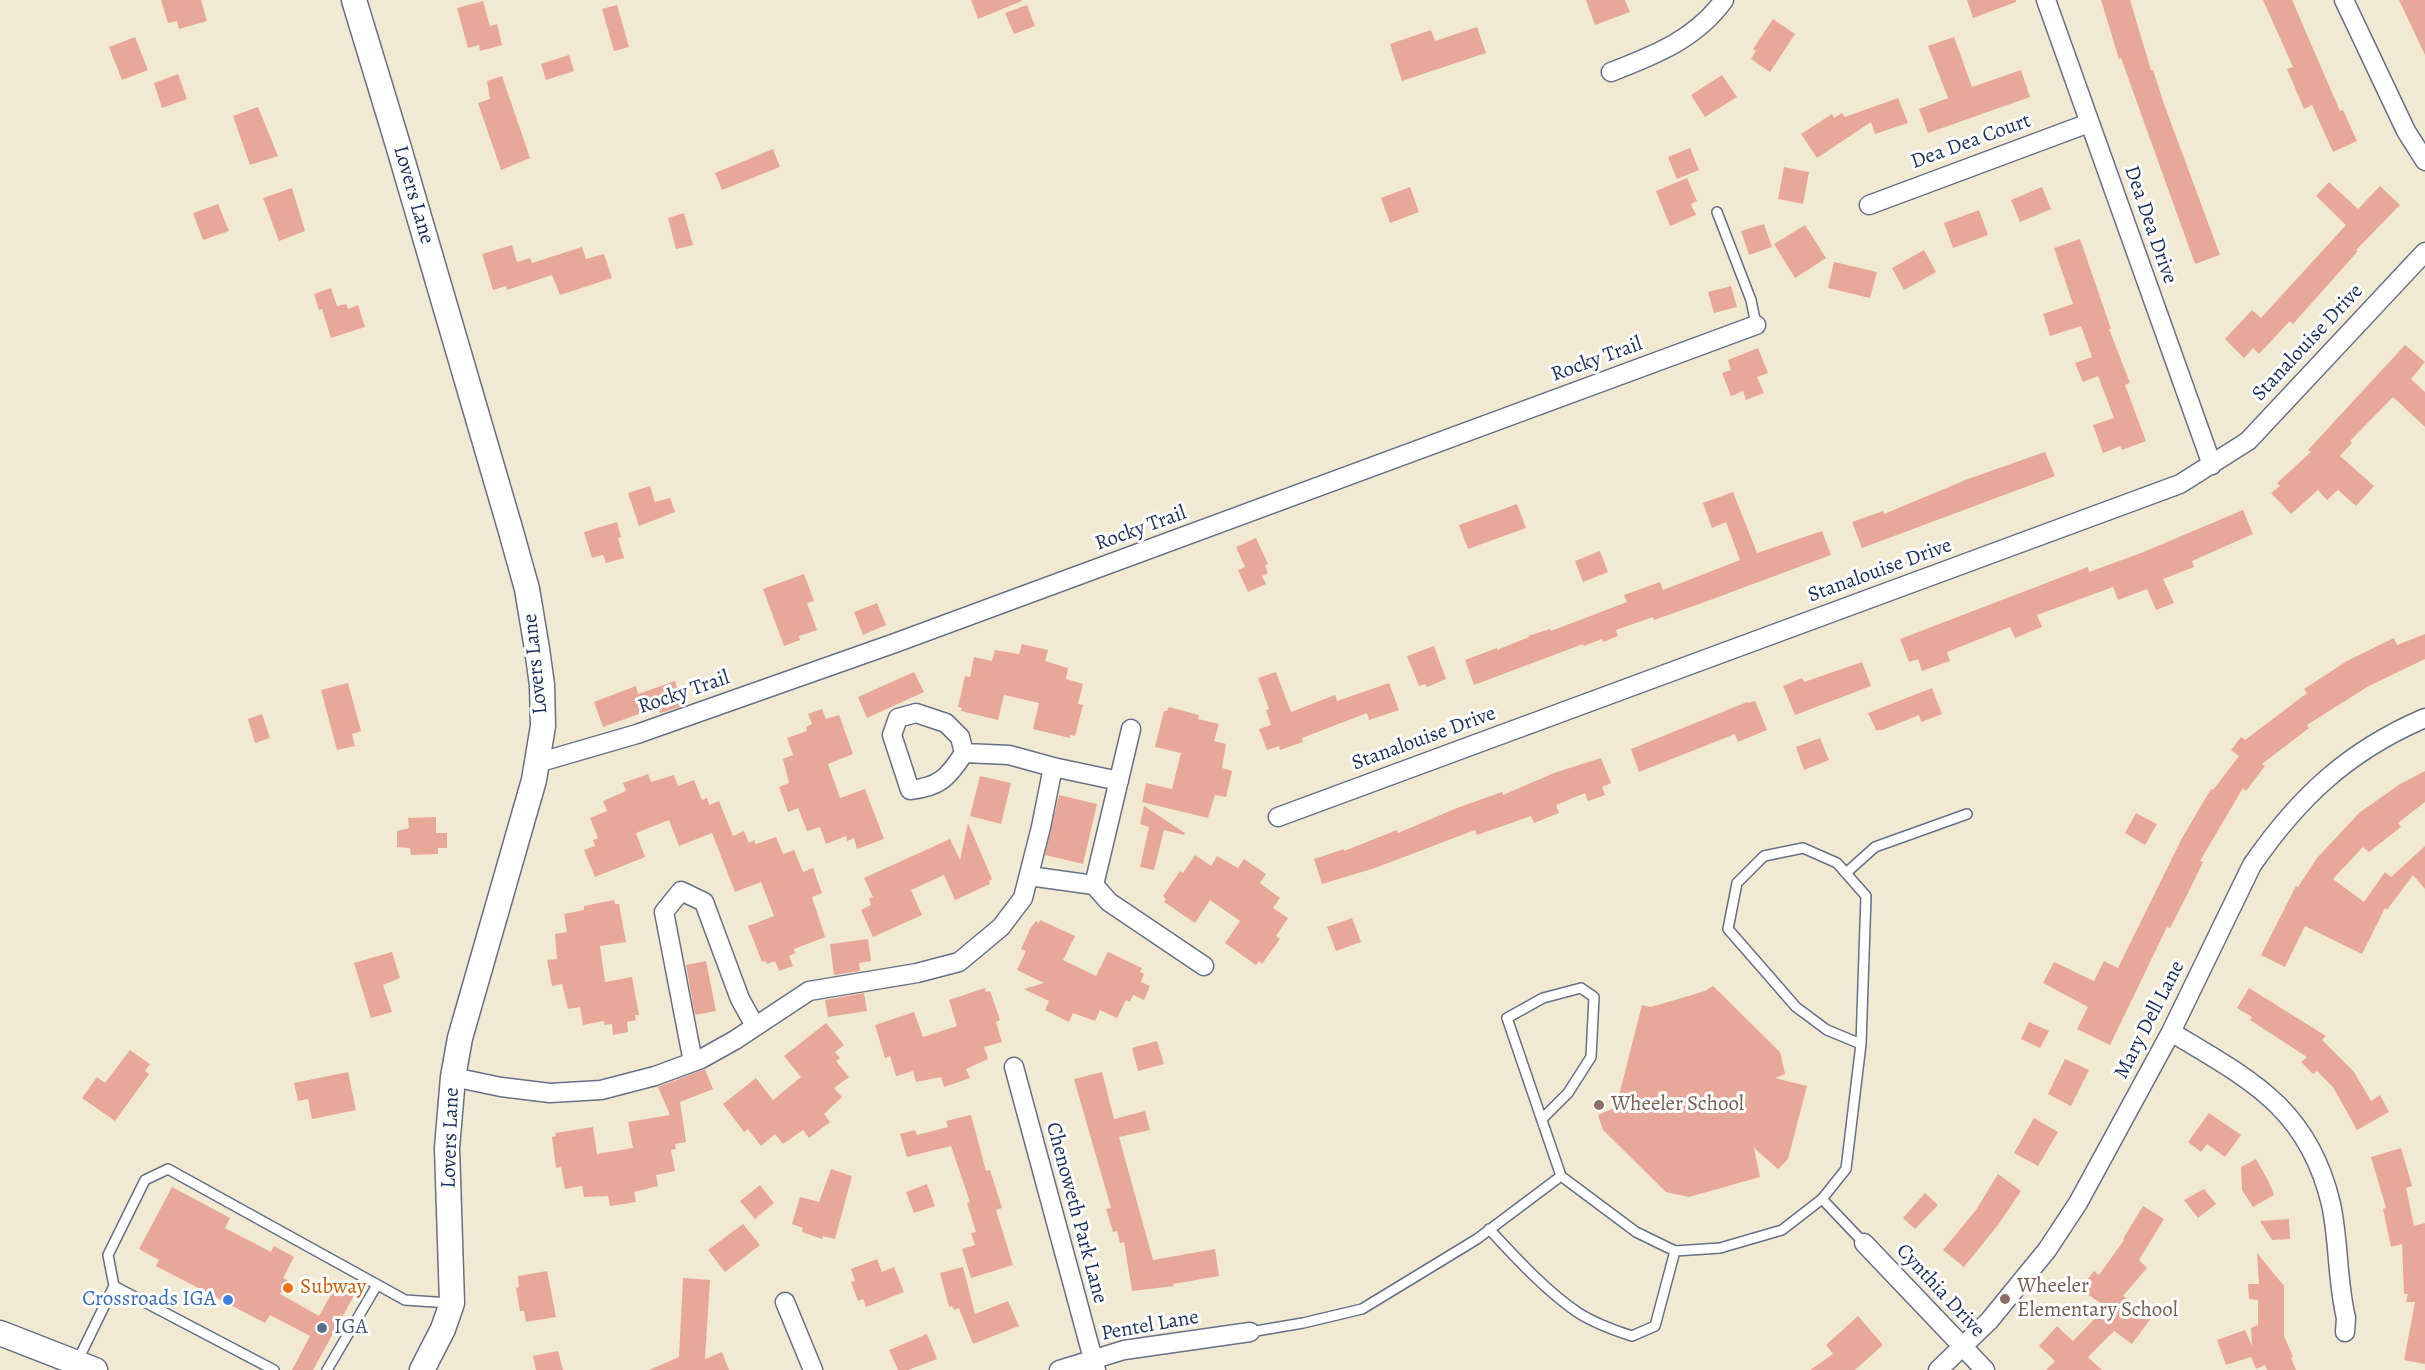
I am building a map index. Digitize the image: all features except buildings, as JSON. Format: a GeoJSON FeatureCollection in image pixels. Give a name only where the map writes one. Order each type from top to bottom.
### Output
{"type":"FeatureCollection","features":[{"type":"Feature","properties":{"kind":"main road","name":"Lovers Lane"},"geometry":{"type":"LineString","coordinates":[[354,0],[402,156],[526,589],[542,685],[543,726],[534,780],[460,1038],[453,1077],[447,1148],[452,1303],[443,1329],[422,1370]]}},
{"type":"Feature","properties":{"kind":"main road"},"geometry":{"type":"LineString","coordinates":[[0,1333],[86,1366]]}},
{"type":"Feature","properties":{"kind":"street"},"geometry":{"type":"LineString","coordinates":[[1611,72],[1682,41],[1714,14],[1724,0]]}},
{"type":"Feature","properties":{"kind":"street","name":"Dea Dea Drive"},"geometry":{"type":"LineString","coordinates":[[2046,0],[2212,465]]}},
{"type":"Feature","properties":{"kind":"street"},"geometry":{"type":"LineString","coordinates":[[2344,0],[2406,131],[2425,160]]}},
{"type":"Feature","properties":{"kind":"street","name":"Dea Dea Court"},"geometry":{"type":"LineString","coordinates":[[1869,205],[2089,123]]}},
{"type":"Feature","properties":{"kind":"street","name":"Stanalouise Drive"},"geometry":{"type":"LineString","coordinates":[[1278,817],[2180,484],[2247,441],[2425,252]]}},
{"type":"Feature","properties":{"kind":"street","name":"Rocky Trail"},"geometry":{"type":"LineString","coordinates":[[537,763],[637,734],[895,643],[1756,325]]}},
{"type":"Feature","properties":{"kind":"street"},"geometry":{"type":"LineString","coordinates":[[916,713],[946,723],[960,737],[964,753],[952,771],[929,788],[910,790],[892,735],[898,718],[916,713]]}},
{"type":"Feature","properties":{"kind":"street","name":"Mary Dell Lane"},"geometry":{"type":"LineString","coordinates":[[1938,1370],[1989,1321],[2039,1258],[2078,1203],[2171,1032],[2252,865],[2286,820],[2340,767],[2363,750],[2425,718]]}},
{"type":"Feature","properties":{"kind":"street"},"geometry":{"type":"LineString","coordinates":[[1094,885],[1131,729]]}},
{"type":"Feature","properties":{"kind":"street"},"geometry":{"type":"LineString","coordinates":[[964,753],[1009,755],[1119,782]]}},
{"type":"Feature","properties":{"kind":"street"},"geometry":{"type":"LineString","coordinates":[[453,1077],[501,1088],[550,1093],[601,1090],[655,1076],[693,1062],[735,1040],[809,991],[917,973],[959,962],[1001,927],[1023,898],[1053,767]]}},
{"type":"Feature","properties":{"kind":"street"},"geometry":{"type":"LineString","coordinates":[[1029,876],[1094,885],[1109,902],[1204,966]]}},
{"type":"Feature","properties":{"kind":"street"},"geometry":{"type":"LineString","coordinates":[[693,1062],[664,912],[681,891],[705,902],[740,999],[755,1026]]}},
{"type":"Feature","properties":{"kind":"street"},"geometry":{"type":"LineString","coordinates":[[2171,1032],[2224,1064],[2277,1102],[2298,1127],[2309,1145],[2320,1168],[2331,1204],[2346,1318],[2345,1332]]}},
{"type":"Feature","properties":{"kind":"street","name":"Chenoweth Park Lane"},"geometry":{"type":"LineString","coordinates":[[1014,1067],[1094,1365]]}},
{"type":"Feature","properties":{"kind":"street","name":"Cynthia Drive"},"geometry":{"type":"LineString","coordinates":[[1864,1243],[1985,1370]]}},
{"type":"Feature","properties":{"kind":"street"},"geometry":{"type":"LineString","coordinates":[[785,1302],[813,1370]]}},
{"type":"Feature","properties":{"kind":"street","name":"Pentel Lane"},"geometry":{"type":"LineString","coordinates":[[1059,1370],[1094,1365],[1124,1350],[1250,1332]]}},
{"type":"Feature","properties":{"kind":"lane"},"geometry":{"type":"LineString","coordinates":[[1718,212],[1751,300],[1756,325]]}},
{"type":"Feature","properties":{"kind":"lane"},"geometry":{"type":"LineString","coordinates":[[1846,873],[1875,847],[1967,814]]}},
{"type":"Feature","properties":{"kind":"lane"},"geometry":{"type":"LineString","coordinates":[[1542,1119],[1568,1093],[1591,1057],[1594,997],[1581,988],[1543,998],[1507,1018],[1561,1176],[1636,1232],[1675,1251],[1720,1248],[1782,1230],[1822,1199],[1846,1169],[1861,1044],[1866,896],[1837,863],[1803,848],[1764,856],[1737,884],[1728,929],[1796,1007],[1827,1030],[1861,1044]]}},
{"type":"Feature","properties":{"kind":"lane"},"geometry":{"type":"LineString","coordinates":[[86,1366],[114,1286],[108,1255],[145,1180],[168,1168],[405,1300],[452,1303]]}},
{"type":"Feature","properties":{"kind":"lane"},"geometry":{"type":"LineString","coordinates":[[1250,1332],[1303,1323],[1362,1309],[1489,1229],[1561,1176]]}},
{"type":"Feature","properties":{"kind":"lane"},"geometry":{"type":"LineString","coordinates":[[1822,1199],[1864,1243]]}},
{"type":"Feature","properties":{"kind":"lane"},"geometry":{"type":"LineString","coordinates":[[1489,1229],[1518,1260],[1578,1312],[1605,1327],[1632,1336],[1655,1326],[1675,1251]]}},
{"type":"Feature","properties":{"kind":"lane"},"geometry":{"type":"LineString","coordinates":[[327,1370],[377,1285]]}},
{"type":"Feature","properties":{"kind":"lane"},"geometry":{"type":"LineString","coordinates":[[114,1286],[274,1370]]}},
{"type":"Feature","properties":{"kind":"place","name":"Wheeler School"},"geometry":{"type":"Point","coordinates":[1599,1105]}},
{"type":"Feature","properties":{"kind":"place","name":"Subway"},"geometry":{"type":"Point","coordinates":[288,1288]}},
{"type":"Feature","properties":{"kind":"place","name":"Wheeler Elementary School"},"geometry":{"type":"Point","coordinates":[2005,1299]}},
{"type":"Feature","properties":{"kind":"place","name":"Crossroads IGA"},"geometry":{"type":"Point","coordinates":[228,1300]}},
{"type":"Feature","properties":{"kind":"place","name":"IGA"},"geometry":{"type":"Point","coordinates":[322,1328]}}]}
